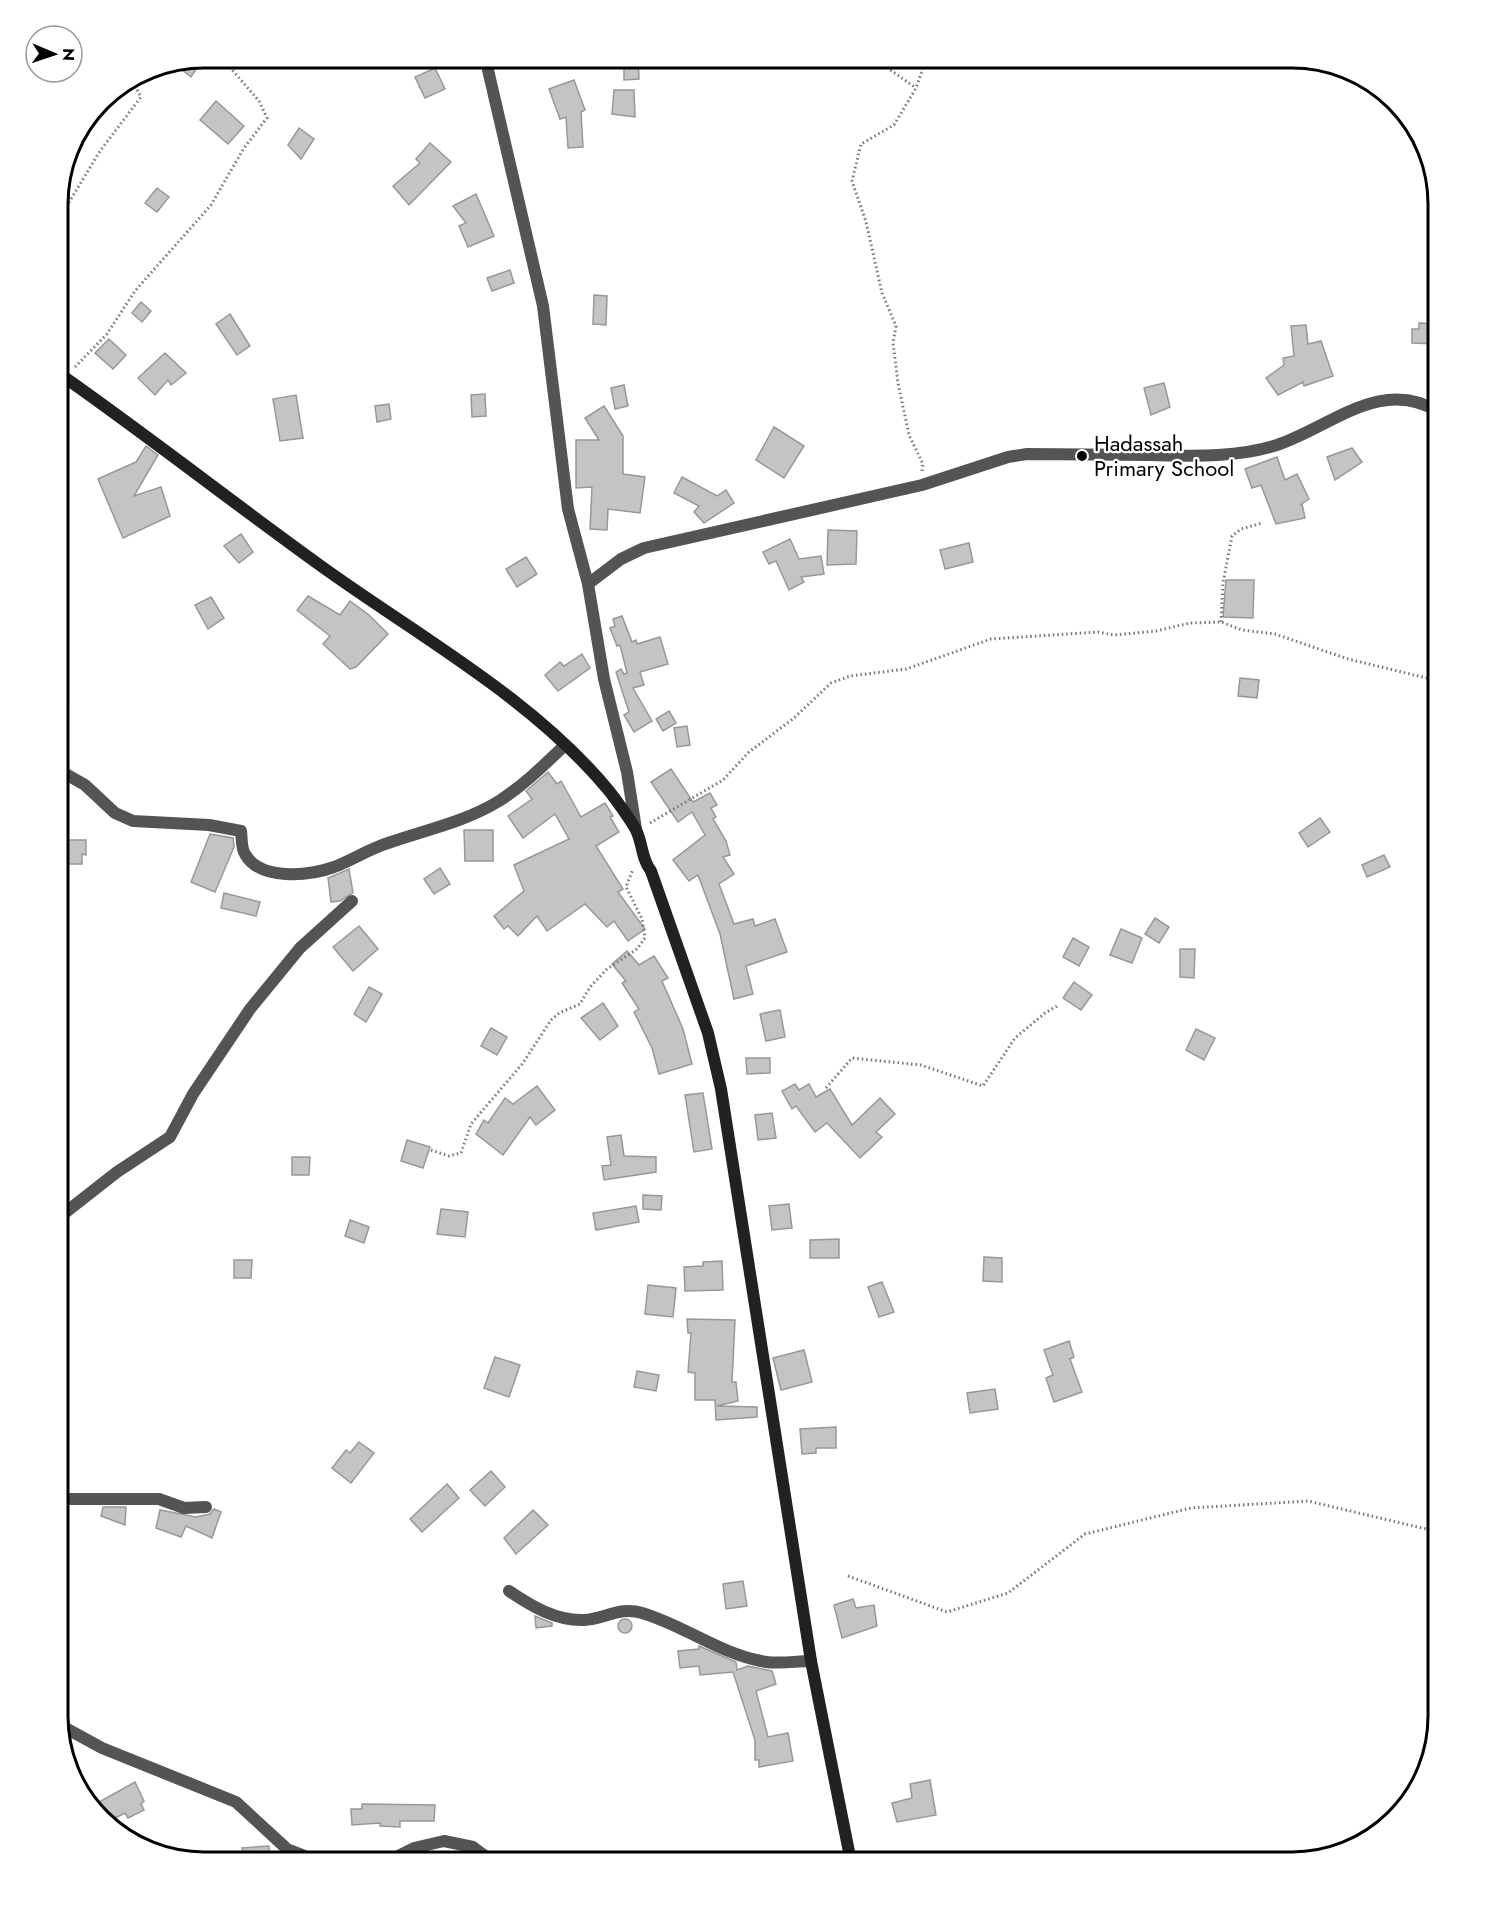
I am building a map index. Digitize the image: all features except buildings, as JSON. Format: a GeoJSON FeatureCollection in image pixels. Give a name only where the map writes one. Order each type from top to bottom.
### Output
{"type":"FeatureCollection","features":[{"type":"Feature","properties":{"kind":"street"},"geometry":{"type":"LineString","coordinates":[[487,68],[543,306],[564,486],[574,539],[588,584],[604,679],[627,772],[636,831],[643,860],[651,872],[708,1033],[721,1089],[811,1661],[848,1852]]}},
{"type":"Feature","properties":{"kind":"street"},"geometry":{"type":"LineString","coordinates":[[68,379],[321,566],[522,707],[565,745],[609,792],[636,831]]}},
{"type":"Feature","properties":{"kind":"street"},"geometry":{"type":"LineString","coordinates":[[588,584],[621,559],[644,548],[922,485],[1027,454],[1203,456],[1229,454],[1277,445],[1361,405],[1386,400],[1428,405]]}},
{"type":"Feature","properties":{"kind":"street"},"geometry":{"type":"LineString","coordinates":[[68,776],[86,785],[116,813],[133,821],[209,825],[241,831],[244,853],[254,864],[276,873],[312,872],[333,868],[379,846],[466,819],[500,800],[523,783],[565,745]]}},
{"type":"Feature","properties":{"kind":"street"},"geometry":{"type":"LineString","coordinates":[[68,1211],[117,1172],[170,1137],[193,1094],[250,1009],[300,948],[351,901]]}},
{"type":"Feature","properties":{"kind":"street"},"geometry":{"type":"LineString","coordinates":[[68,1499],[159,1499],[184,1508],[206,1507]]}},
{"type":"Feature","properties":{"kind":"street"},"geometry":{"type":"LineString","coordinates":[[509,1591],[529,1605],[558,1617],[585,1620],[615,1611],[641,1612],[709,1643],[762,1662],[811,1661]]}},
{"type":"Feature","properties":{"kind":"street"},"geometry":{"type":"LineString","coordinates":[[69,1730],[102,1748],[236,1802],[287,1849],[295,1852]]}},
{"type":"Feature","properties":{"kind":"street"},"geometry":{"type":"LineString","coordinates":[[407,1852],[444,1841],[473,1847],[480,1852]]}},
{"type":"Feature","properties":{"kind":"path"},"geometry":{"type":"LineString","coordinates":[[68,368],[107,334],[135,291],[211,205],[244,148],[267,118],[260,100],[231,68]]}},
{"type":"Feature","properties":{"kind":"path"},"geometry":{"type":"LineString","coordinates":[[888,68],[916,88]]}},
{"type":"Feature","properties":{"kind":"path"},"geometry":{"type":"LineString","coordinates":[[922,485],[923,464],[909,435],[898,383],[893,344],[896,326],[882,293],[866,222],[852,181],[861,144],[894,125],[916,88],[923,68]]}},
{"type":"Feature","properties":{"kind":"path"},"geometry":{"type":"LineString","coordinates":[[68,204],[100,151],[141,97],[135,86]]}},
{"type":"Feature","properties":{"kind":"path"},"geometry":{"type":"LineString","coordinates":[[1221,622],[1223,583],[1232,536],[1240,529],[1262,523]]}},
{"type":"Feature","properties":{"kind":"path"},"geometry":{"type":"LineString","coordinates":[[636,831],[723,780],[749,752],[794,718],[831,683],[850,676],[906,669],[991,639],[1098,632],[1114,635],[1156,631],[1190,623],[1221,622],[1242,630],[1275,634],[1348,659],[1428,678]]}},
{"type":"Feature","properties":{"kind":"path"},"geometry":{"type":"LineString","coordinates":[[431,1150],[449,1156],[461,1153],[471,1124],[523,1063],[551,1020],[559,1013],[580,1004],[607,969],[637,949],[645,938],[642,919],[626,887],[630,872],[643,860]]}},
{"type":"Feature","properties":{"kind":"path"},"geometry":{"type":"LineString","coordinates":[[826,1088],[852,1058],[921,1065],[982,1086],[1015,1038],[1059,1005]]}},
{"type":"Feature","properties":{"kind":"path"},"geometry":{"type":"LineString","coordinates":[[848,1576],[947,1612],[1008,1593],[1085,1534],[1191,1508],[1308,1501],[1428,1529]]}},
{"type":"Feature","properties":{"kind":"place","name":"Hadassah Primary School"},"geometry":{"type":"Point","coordinates":[1082,456]}}]}
